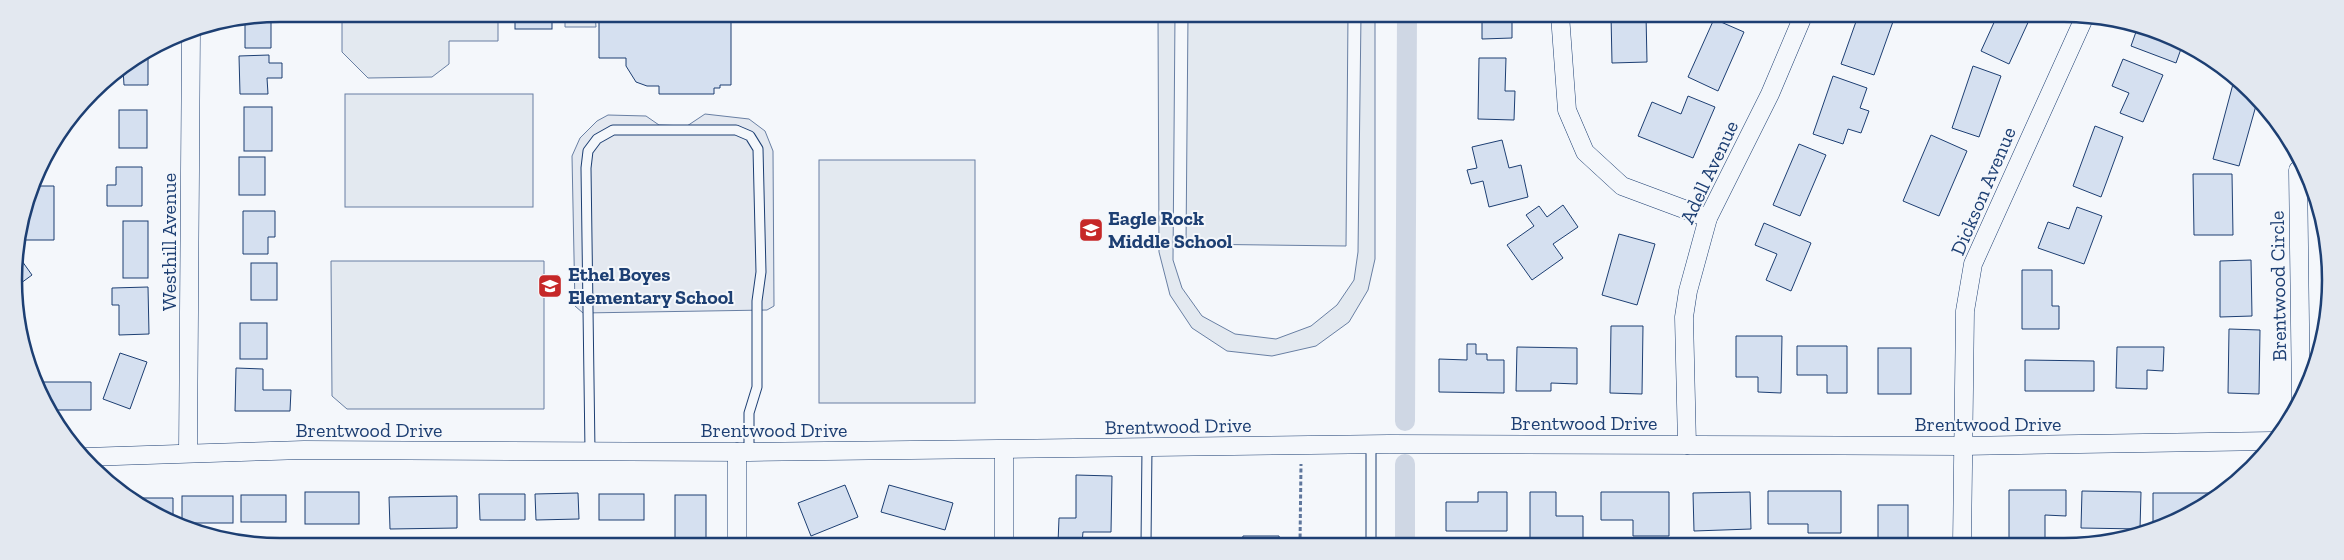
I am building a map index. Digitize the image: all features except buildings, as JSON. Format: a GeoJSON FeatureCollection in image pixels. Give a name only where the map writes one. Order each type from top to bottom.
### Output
{"type":"FeatureCollection","features":[{"type":"Feature","properties":{"kind":"street"},"geometry":{"type":"LineString","coordinates":[[1561,22],[1567,110],[1585,152],[1622,186],[1708,218]]}},
{"type":"Feature","properties":{"kind":"street","name":"Adell Avenue"},"geometry":{"type":"LineString","coordinates":[[1687,444],[1684,317],[1688,291],[1708,218],[1770,94],[1800,22]]}},
{"type":"Feature","properties":{"kind":"street","name":"Dickson Avenue"},"geometry":{"type":"LineString","coordinates":[[1962,538],[1965,311],[1973,264],[2083,23]]}},
{"type":"Feature","properties":{"kind":"street","name":"Westhill Avenue"},"geometry":{"type":"LineString","coordinates":[[188,453],[191,38]]}},
{"type":"Feature","properties":{"kind":"street","name":"Brentwood Circle"},"geometry":{"type":"LineString","coordinates":[[2298,172],[2301,382]]}},
{"type":"Feature","properties":{"kind":"street","name":"Brentwood Drive"},"geometry":{"type":"LineString","coordinates":[[93,457],[304,450],[743,452],[1371,444],[1962,446],[2265,441]]}},
{"type":"Feature","properties":{"kind":"street"},"geometry":{"type":"LineString","coordinates":[[1004,450],[1004,538]]}},
{"type":"Feature","properties":{"kind":"street"},"geometry":{"type":"LineString","coordinates":[[736,538],[743,452]]}},
{"type":"Feature","properties":{"kind":"lane"},"geometry":{"type":"LineString","coordinates":[[590,452],[586,168],[588,151],[597,139],[613,130],[718,129],[736,130],[750,136],[758,149],[761,272],[757,302],[758,387],[750,413],[743,452]]}},
{"type":"Feature","properties":{"kind":"lane"},"geometry":{"type":"LineString","coordinates":[[1371,444],[1371,538]]}},
{"type":"Feature","properties":{"kind":"lane"},"geometry":{"type":"LineString","coordinates":[[1146,538],[1147,448]]}},
{"type":"Feature","properties":{"kind":"path"},"geometry":{"type":"LineString","coordinates":[[1300,538],[1301,464]]}},
{"type":"Feature","properties":{"kind":"shaded area"},"geometry":{"type":"Polygon","coordinates":[[[342,22],[498,22],[498,41],[449,41],[449,64],[432,77],[368,78],[342,52],[342,22]]]}},
{"type":"Feature","properties":{"kind":"shaded area"},"geometry":{"type":"Polygon","coordinates":[[[565,22],[596,22],[596,27],[565,27],[565,22]]]}},
{"type":"Feature","properties":{"kind":"shaded area"},"geometry":{"type":"Polygon","coordinates":[[[1158,22],[1175,22],[1173,260],[1182,288],[1202,316],[1235,334],[1276,339],[1311,326],[1337,305],[1354,280],[1358,252],[1361,22],[1375,22],[1375,259],[1368,290],[1349,322],[1316,346],[1272,356],[1227,351],[1192,328],[1170,295],[1159,252],[1158,22]]]}},
{"type":"Feature","properties":{"kind":"shaded area"},"geometry":{"type":"Polygon","coordinates":[[[1188,22],[1348,22],[1346,246],[1186,244],[1188,22]]]}},
{"type":"Feature","properties":{"kind":"shaded area"},"geometry":{"type":"Polygon","coordinates":[[[345,94],[533,94],[533,207],[345,207],[345,94]]]}},
{"type":"Feature","properties":{"kind":"shaded area"},"geometry":{"type":"Polygon","coordinates":[[[705,114],[749,119],[765,131],[773,151],[774,306],[767,310],[583,313],[575,306],[572,156],[580,138],[597,121],[608,115],[646,116],[659,125],[687,126],[705,114]]]}},
{"type":"Feature","properties":{"kind":"shaded area"},"geometry":{"type":"Polygon","coordinates":[[[819,160],[975,160],[975,403],[819,403],[819,160]]]}},
{"type":"Feature","properties":{"kind":"shaded area"},"geometry":{"type":"Polygon","coordinates":[[[331,261],[544,261],[544,409],[347,409],[332,396],[331,261]]]}},
{"type":"Feature","properties":{"kind":"waterway"},"geometry":{"type":"LineString","coordinates":[[1405,421],[1407,22]]}},
{"type":"Feature","properties":{"kind":"waterway"},"geometry":{"type":"LineString","coordinates":[[1405,464],[1405,538]]}},
{"type":"Feature","properties":{"kind":"place","name":"Eagle Rock Middle School"},"geometry":{"type":"Point","coordinates":[1091,230]}},
{"type":"Feature","properties":{"kind":"place","name":"Ethel Boyes Elementary School"},"geometry":{"type":"Point","coordinates":[550,286]}}]}
